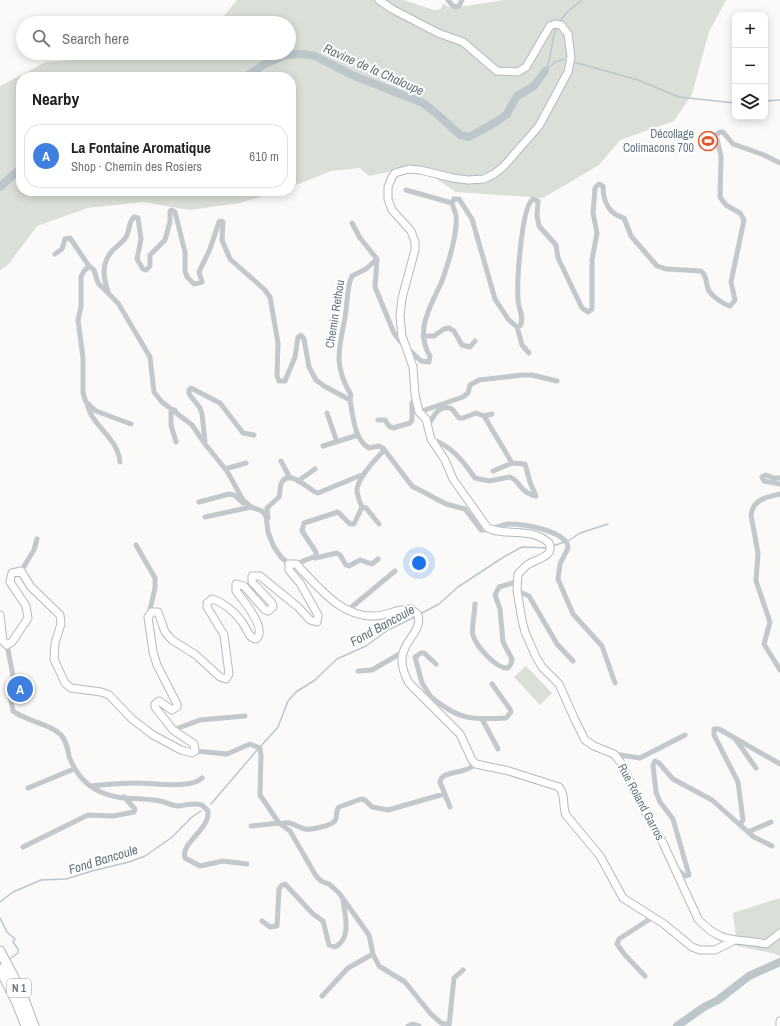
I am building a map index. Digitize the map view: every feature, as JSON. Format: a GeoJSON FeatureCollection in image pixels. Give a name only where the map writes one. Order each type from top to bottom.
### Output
{"type":"FeatureCollection","features":[{"type":"Feature","properties":{"kind":"highway","name":"N 1"},"geometry":{"type":"LineString","coordinates":[[0,952],[21,991],[34,1026]]}},
{"type":"Feature","properties":{"kind":"highway","name":"N 1"},"geometry":{"type":"LineString","coordinates":[[0,969],[26,1026]]}},
{"type":"Feature","properties":{"kind":"main road"},"geometry":{"type":"LineString","coordinates":[[379,0],[392,9],[438,33],[463,42],[497,71],[518,72],[526,67],[550,26],[555,24],[564,28],[568,34],[571,57],[568,72],[539,126],[504,166],[494,174],[484,178],[468,180],[409,169],[395,173],[388,187],[390,205],[395,214],[411,231],[415,242],[413,260],[401,307],[400,325],[413,367],[416,399],[419,412],[426,420],[431,439],[445,460],[455,483],[490,530],[526,533],[543,538],[550,546],[549,553],[522,569],[518,574],[516,582]]}},
{"type":"Feature","properties":{"kind":"main road"},"geometry":{"type":"LineString","coordinates":[[0,615],[3,641],[8,645],[12,642],[28,618],[26,606],[10,582],[12,572],[21,571],[31,587],[60,615],[62,624],[55,643],[54,659],[66,684],[71,688],[101,692],[109,695],[132,719],[153,735],[187,753],[192,753],[196,752],[194,744],[174,730],[155,707],[155,704],[159,701],[172,710],[176,709],[177,704],[157,665],[148,617],[149,614],[154,611],[158,612],[165,632],[172,640],[196,655],[220,677],[226,679],[229,674],[225,639],[222,630],[207,607],[208,600],[212,599],[218,601],[238,617],[250,636],[256,639],[259,635],[258,625],[236,591],[236,584],[244,586],[264,609],[268,611],[271,610],[272,602],[252,582],[252,576],[260,576],[287,597],[310,620],[317,622],[318,615],[300,583],[289,570],[293,564],[331,600],[348,610],[372,616],[388,614],[403,609],[414,610],[419,618],[418,625],[403,652],[401,660],[405,676],[409,683],[429,699],[460,734],[472,760],[476,764],[509,771],[561,789],[566,815],[602,860],[623,898],[653,917],[692,947],[700,950],[715,950],[733,941]]}},
{"type":"Feature","properties":{"kind":"main road","name":"Rue Roland Garros"},"geometry":{"type":"LineString","coordinates":[[516,582],[525,632],[542,667],[559,684],[585,740],[594,746],[614,754],[621,763],[674,866],[698,919],[706,928],[720,938],[733,941],[766,944],[780,933]]}},
{"type":"Feature","properties":{"kind":"main road"},"geometry":{"type":"LineString","coordinates":[[780,1021],[780,1026]]}},
{"type":"Feature","properties":{"kind":"street"},"geometry":{"type":"LineString","coordinates":[[448,0],[456,7],[459,6],[462,0]]}},
{"type":"Feature","properties":{"kind":"street"},"geometry":{"type":"LineString","coordinates":[[517,327],[520,326],[522,322],[518,299],[522,227],[531,200],[536,199],[538,201],[537,216],[539,226],[556,245],[558,258],[585,311],[590,311],[593,305],[592,260],[597,229],[593,213],[595,188],[599,184],[603,186],[603,198],[607,205],[618,216],[625,219],[626,229],[630,236],[657,266],[666,269],[700,271],[706,277],[709,291],[726,305],[730,306],[735,300],[731,282],[744,223],[740,213],[726,205],[720,196],[721,156],[716,135],[723,132],[733,144],[764,155],[780,163]]}},
{"type":"Feature","properties":{"kind":"street"},"geometry":{"type":"LineString","coordinates":[[406,190],[452,203]]}},
{"type":"Feature","properties":{"kind":"street"},"geometry":{"type":"LineString","coordinates":[[452,203],[454,199],[459,199],[470,215],[492,292],[498,306],[517,327],[522,345],[529,353]]}},
{"type":"Feature","properties":{"kind":"street"},"geometry":{"type":"LineString","coordinates":[[352,223],[359,237],[377,260],[375,287],[397,338],[421,361],[428,362],[430,356],[424,346],[423,336],[425,322],[442,280],[454,236],[456,213],[452,203]]}},
{"type":"Feature","properties":{"kind":"street","name":"Chemin Rethou"},"geometry":{"type":"LineString","coordinates":[[108,291],[104,276],[106,263],[110,253],[127,236],[131,221],[134,217],[138,220],[138,229],[141,236],[137,259],[143,269],[146,270],[150,266],[149,259],[151,253],[165,240],[170,222],[170,211],[172,210],[175,212],[185,252],[185,271],[187,277],[194,284],[202,282],[199,272],[210,249],[219,222],[221,221],[223,222],[222,240],[230,259],[265,290],[270,297],[278,343],[277,376],[279,381],[285,381],[295,357],[298,337],[301,334],[304,338],[309,368],[316,380],[350,400],[351,395],[343,378],[338,349],[345,316],[350,280],[352,276],[366,269],[377,260]]}},
{"type":"Feature","properties":{"kind":"street"},"geometry":{"type":"LineString","coordinates":[[55,254],[62,249],[65,239],[70,238],[89,266],[94,270],[98,283],[108,291],[118,303],[150,357],[154,392],[162,402],[175,410],[192,425],[205,444],[226,469],[239,494],[249,506]]}},
{"type":"Feature","properties":{"kind":"street"},"geometry":{"type":"LineString","coordinates":[[89,266],[84,270],[81,278],[81,307],[78,320],[83,358],[82,386],[88,412],[117,447],[120,462]]}},
{"type":"Feature","properties":{"kind":"street"},"geometry":{"type":"LineString","coordinates":[[423,336],[434,336],[444,329],[449,328],[454,332],[462,345],[470,347],[475,341]]}},
{"type":"Feature","properties":{"kind":"street"},"geometry":{"type":"LineString","coordinates":[[419,412],[463,397],[468,393],[470,385],[479,380],[528,374],[557,381]]}},
{"type":"Feature","properties":{"kind":"street"},"geometry":{"type":"LineString","coordinates":[[205,444],[203,420],[200,408],[189,394],[189,390],[192,388],[220,403],[243,433],[254,435]]}},
{"type":"Feature","properties":{"kind":"street"},"geometry":{"type":"LineString","coordinates":[[378,420],[385,420],[389,426],[393,428],[410,423],[412,420],[412,402],[416,399]]}},
{"type":"Feature","properties":{"kind":"street"},"geometry":{"type":"LineString","coordinates":[[350,400],[358,435],[366,447],[371,448],[379,446],[384,450],[412,486],[446,504],[465,509],[479,528],[490,530],[499,526],[519,524],[556,534],[565,539],[568,548],[560,564],[558,579],[573,614],[602,646],[614,683]]}},
{"type":"Feature","properties":{"kind":"street"},"geometry":{"type":"LineString","coordinates":[[86,402],[96,411],[131,424]]}},
{"type":"Feature","properties":{"kind":"street"},"geometry":{"type":"LineString","coordinates":[[428,426],[434,413],[445,408],[452,409],[459,418],[481,413],[512,463]]}},
{"type":"Feature","properties":{"kind":"street"},"geometry":{"type":"LineString","coordinates":[[175,410],[171,412],[171,425],[176,442]]}},
{"type":"Feature","properties":{"kind":"street"},"geometry":{"type":"LineString","coordinates":[[327,414],[337,442]]}},
{"type":"Feature","properties":{"kind":"street"},"geometry":{"type":"LineString","coordinates":[[484,416],[492,414]]}},
{"type":"Feature","properties":{"kind":"street"},"geometry":{"type":"LineString","coordinates":[[323,446],[358,435]]}},
{"type":"Feature","properties":{"kind":"street"},"geometry":{"type":"LineString","coordinates":[[431,439],[448,446],[460,457],[475,478],[489,481],[510,477],[515,480],[521,489],[536,496],[525,464],[512,463],[493,471]]}},
{"type":"Feature","properties":{"kind":"street"},"geometry":{"type":"LineString","coordinates":[[379,524],[366,508],[362,507],[357,492],[364,474],[384,450]]}},
{"type":"Feature","properties":{"kind":"street"},"geometry":{"type":"LineString","coordinates":[[281,461],[290,478]]}},
{"type":"Feature","properties":{"kind":"street"},"geometry":{"type":"LineString","coordinates":[[226,469],[246,463]]}},
{"type":"Feature","properties":{"kind":"street"},"geometry":{"type":"LineString","coordinates":[[298,481],[315,469]]}},
{"type":"Feature","properties":{"kind":"street"},"geometry":{"type":"LineString","coordinates":[[364,474],[318,493],[306,484],[290,478],[282,480],[279,497],[268,507],[268,532],[274,547],[281,558],[293,564],[336,553],[340,555],[346,565],[349,566],[360,560],[372,564],[378,559]]}},
{"type":"Feature","properties":{"kind":"street"},"geometry":{"type":"LineString","coordinates":[[780,478],[766,475],[762,477],[764,481],[780,484]]}},
{"type":"Feature","properties":{"kind":"street"},"geometry":{"type":"LineString","coordinates":[[199,502],[229,494],[249,506],[264,512],[268,523]]}},
{"type":"Feature","properties":{"kind":"street"},"geometry":{"type":"LineString","coordinates":[[780,494],[767,497],[756,503],[752,509],[751,515],[758,553],[756,581],[770,622],[764,644],[780,670]]}},
{"type":"Feature","properties":{"kind":"street"},"geometry":{"type":"LineString","coordinates":[[205,517],[249,506]]}},
{"type":"Feature","properties":{"kind":"street"},"geometry":{"type":"LineString","coordinates":[[315,558],[316,552],[302,531],[304,523],[338,512],[352,524],[362,507]]}},
{"type":"Feature","properties":{"kind":"street"},"geometry":{"type":"LineString","coordinates":[[21,571],[34,550],[37,539]]}},
{"type":"Feature","properties":{"kind":"street"},"geometry":{"type":"LineString","coordinates":[[136,545],[155,578],[155,588],[149,614]]}},
{"type":"Feature","properties":{"kind":"street"},"geometry":{"type":"LineString","coordinates":[[348,610],[395,572]]}},
{"type":"Feature","properties":{"kind":"street"},"geometry":{"type":"LineString","coordinates":[[475,604],[474,637],[490,660],[500,667],[508,668],[512,664],[512,659],[503,642],[500,609],[495,595],[499,587],[516,582]]}},
{"type":"Feature","properties":{"kind":"street"},"geometry":{"type":"LineString","coordinates":[[517,590],[529,596],[557,644],[573,661]]}},
{"type":"Feature","properties":{"kind":"street"},"geometry":{"type":"LineString","coordinates":[[8,645],[14,681],[10,696],[13,711],[25,718],[56,731],[61,735],[66,744],[74,769],[77,774],[90,786],[107,795],[156,800],[174,805],[185,803],[202,805],[208,811],[207,822],[186,849],[186,858],[200,866],[223,861],[248,864]]}},
{"type":"Feature","properties":{"kind":"street"},"geometry":{"type":"LineString","coordinates":[[358,671],[372,670],[403,652]]}},
{"type":"Feature","properties":{"kind":"street"},"geometry":{"type":"LineString","coordinates":[[436,664],[424,653],[420,653],[415,657],[422,683],[429,699],[451,712],[467,718],[482,720],[506,718],[511,712],[510,708],[492,684]]}},
{"type":"Feature","properties":{"kind":"street"},"geometry":{"type":"LineString","coordinates":[[174,730],[200,720],[245,716]]}},
{"type":"Feature","properties":{"kind":"street"},"geometry":{"type":"LineString","coordinates":[[482,720],[498,749]]}},
{"type":"Feature","properties":{"kind":"street"},"geometry":{"type":"LineString","coordinates":[[740,825],[743,820],[738,782],[714,730],[717,728],[780,764]]}},
{"type":"Feature","properties":{"kind":"street"},"geometry":{"type":"LineString","coordinates":[[614,754],[640,758],[685,735]]}},
{"type":"Feature","properties":{"kind":"street"},"geometry":{"type":"LineString","coordinates":[[734,737],[756,768]]}},
{"type":"Feature","properties":{"kind":"street"},"geometry":{"type":"LineString","coordinates":[[196,752],[227,754],[245,745],[253,744],[261,752],[260,795],[280,824],[290,831],[316,876],[321,882],[334,887],[369,935],[373,954],[379,966],[405,982],[430,1013],[441,1022],[449,1026],[454,978],[464,970]]}},
{"type":"Feature","properties":{"kind":"street"},"geometry":{"type":"LineString","coordinates":[[674,866],[685,876],[689,874],[673,820],[660,802],[656,792],[653,766],[655,761],[660,763],[673,779],[712,800],[748,832],[772,846]]}},
{"type":"Feature","properties":{"kind":"street"},"geometry":{"type":"LineString","coordinates":[[450,807],[440,782],[442,776],[468,770],[476,764]]}},
{"type":"Feature","properties":{"kind":"street"},"geometry":{"type":"LineString","coordinates":[[28,788],[74,769]]}},
{"type":"Feature","properties":{"kind":"street"},"geometry":{"type":"LineString","coordinates":[[90,786],[133,783],[185,784],[196,782],[202,778]]}},
{"type":"Feature","properties":{"kind":"street"},"geometry":{"type":"LineString","coordinates":[[251,826],[287,823],[309,829],[331,824],[336,819],[337,810],[339,807],[358,799],[364,799],[372,807],[388,810],[444,794]]}},
{"type":"Feature","properties":{"kind":"street"},"geometry":{"type":"LineString","coordinates":[[23,847],[88,815],[113,816],[134,812],[135,810],[124,797]]}},
{"type":"Feature","properties":{"kind":"street"},"geometry":{"type":"LineString","coordinates":[[748,832],[771,822]]}},
{"type":"Feature","properties":{"kind":"street"},"geometry":{"type":"LineString","coordinates":[[262,921],[270,927],[277,926],[280,889],[282,885],[285,884],[323,921],[329,945],[335,947],[339,944],[347,930],[343,898]]}},
{"type":"Feature","properties":{"kind":"street"},"geometry":{"type":"LineString","coordinates":[[645,976],[624,955],[616,944],[619,940],[653,917]]}},
{"type":"Feature","properties":{"kind":"street"},"geometry":{"type":"LineString","coordinates":[[322,996],[348,968],[373,954]]}},
{"type":"Feature","properties":{"kind":"street"},"geometry":{"type":"LineString","coordinates":[[408,1026],[413,1024],[419,1026]]}},
{"type":"Feature","properties":{"kind":"shaded area"},"geometry":{"type":"Polygon","coordinates":[[[237,0],[403,0],[434,10],[441,9],[443,4],[452,8],[505,0],[726,0],[709,32],[692,94],[674,121],[620,140],[599,165],[543,198],[456,192],[417,166],[369,176],[360,168],[331,171],[296,185],[296,72],[27,72],[46,62],[73,60],[296,60],[296,16],[224,16],[237,0]]]}},
{"type":"Feature","properties":{"kind":"shaded area"},"geometry":{"type":"Polygon","coordinates":[[[16,78],[16,196],[263,196],[240,203],[190,210],[143,202],[88,208],[37,226],[8,265],[0,270],[0,86],[16,78]]]}},
{"type":"Feature","properties":{"kind":"shaded area"},"geometry":{"type":"Polygon","coordinates":[[[526,666],[552,693],[540,705],[514,677],[526,666]]]}},
{"type":"Feature","properties":{"kind":"shaded area"},"geometry":{"type":"Polygon","coordinates":[[[780,898],[780,956],[737,946],[733,913],[780,898]]]}},
{"type":"Feature","properties":{"kind":"waterway","name":"Ravine de la Chaloupe"},"geometry":{"type":"LineString","coordinates":[[559,22],[568,11],[582,0]]}},
{"type":"Feature","properties":{"kind":"waterway","name":"Ravine de la Chaloupe"},"geometry":{"type":"LineString","coordinates":[[545,71],[548,66],[553,38],[557,27]]}},
{"type":"Feature","properties":{"kind":"waterway","name":"Ravine de la Chaloupe"},"geometry":{"type":"LineString","coordinates":[[296,54],[315,56],[352,75],[423,103],[460,135],[469,137],[507,114],[517,96],[534,86],[545,71]]}},
{"type":"Feature","properties":{"kind":"waterway"},"geometry":{"type":"LineString","coordinates":[[546,70],[555,62],[564,59]]}},
{"type":"Feature","properties":{"kind":"waterway","name":"Ravine de la Chaloupe"},"geometry":{"type":"LineString","coordinates":[[253,72],[274,60]]}},
{"type":"Feature","properties":{"kind":"waterway"},"geometry":{"type":"LineString","coordinates":[[574,62],[638,80],[679,97],[732,103]]}},
{"type":"Feature","properties":{"kind":"waterway"},"geometry":{"type":"LineString","coordinates":[[768,101],[780,100]]}},
{"type":"Feature","properties":{"kind":"waterway","name":"Ravine de la Chaloupe"},"geometry":{"type":"LineString","coordinates":[[0,187],[16,173]]}},
{"type":"Feature","properties":{"kind":"waterway","name":"Fond Bancoule"},"geometry":{"type":"LineString","coordinates":[[568,541],[580,533],[608,524]]}},
{"type":"Feature","properties":{"kind":"waterway","name":"Fond Bancoule"},"geometry":{"type":"LineString","coordinates":[[553,546],[564,542]]}},
{"type":"Feature","properties":{"kind":"waterway","name":"Fond Bancoule"},"geometry":{"type":"LineString","coordinates":[[420,614],[439,604],[458,587],[502,558],[522,547],[547,548]]}},
{"type":"Feature","properties":{"kind":"waterway","name":"Fond Bancoule"},"geometry":{"type":"LineString","coordinates":[[260,747],[278,727],[288,701],[296,692],[315,680],[337,659],[366,646],[388,630],[415,617]]}},
{"type":"Feature","properties":{"kind":"waterway","name":"Fond Bancoule"},"geometry":{"type":"LineString","coordinates":[[211,804],[258,749]]}},
{"type":"Feature","properties":{"kind":"waterway","name":"Fond Bancoule"},"geometry":{"type":"LineString","coordinates":[[0,902],[13,892],[41,880],[66,879],[129,862],[145,856],[171,838],[192,817],[201,811]]}},
{"type":"Feature","properties":{"kind":"waterway","name":"Fond Bancoule"},"geometry":{"type":"LineString","coordinates":[[0,918],[7,932],[15,939],[13,942],[18,949],[18,953],[11,958]]}},
{"type":"Feature","properties":{"kind":"waterway"},"geometry":{"type":"LineString","coordinates":[[677,1026],[704,1007],[718,1000],[749,976],[780,962]]}},
{"type":"Feature","properties":{"kind":"place","name":"Décollage Colimacons 700"},"geometry":{"type":"Point","coordinates":[708,141]}},
{"type":"Feature","properties":{"kind":"place","name":"La Fontaine Aromatique"},"geometry":{"type":"Point","coordinates":[20,689]}}]}
